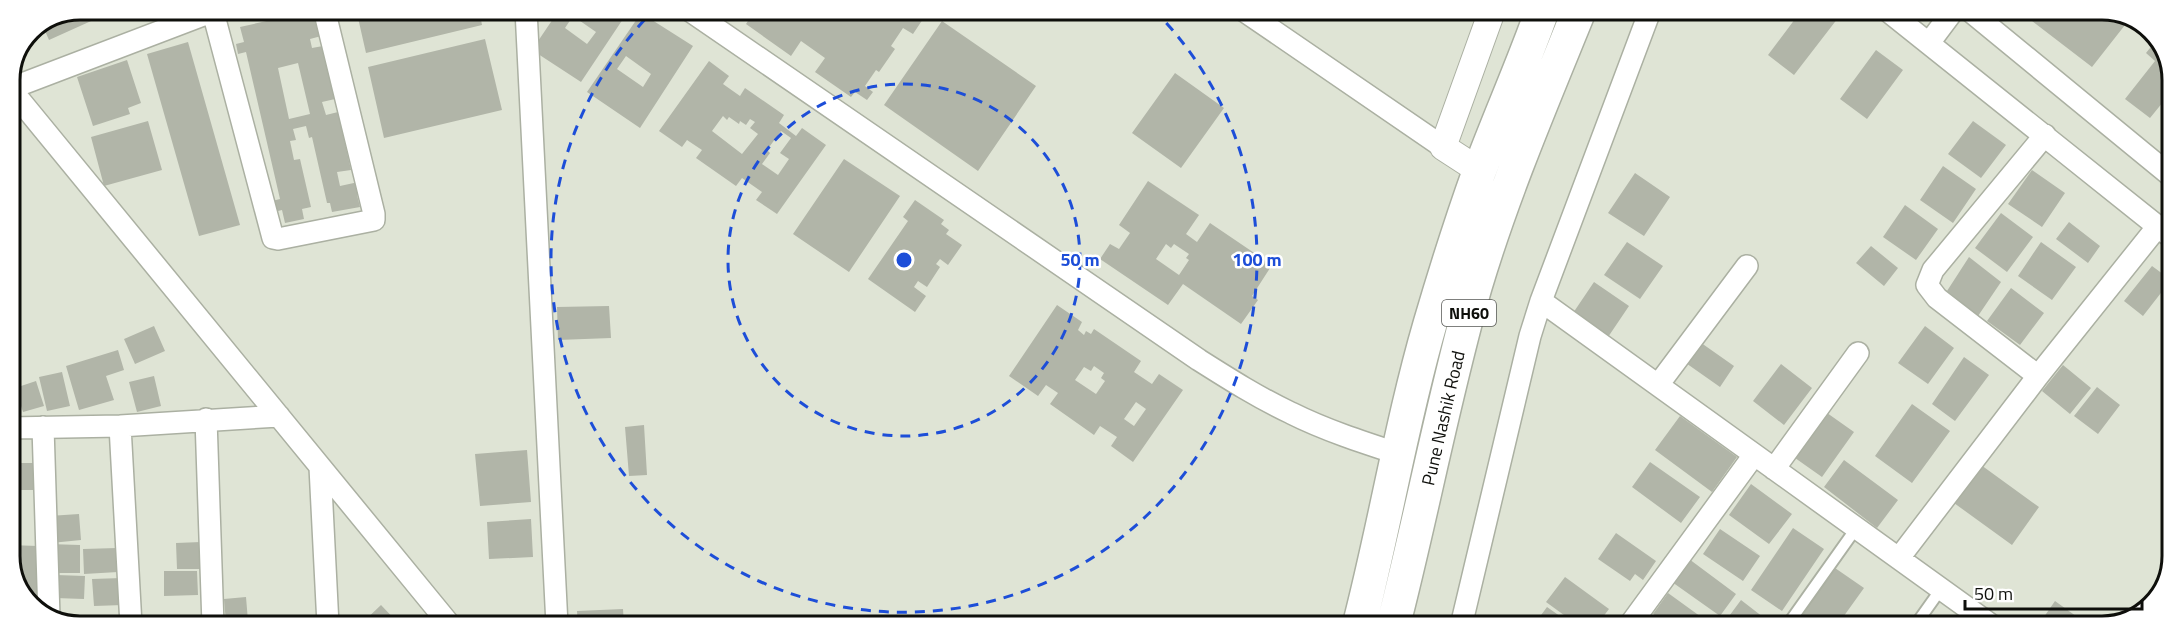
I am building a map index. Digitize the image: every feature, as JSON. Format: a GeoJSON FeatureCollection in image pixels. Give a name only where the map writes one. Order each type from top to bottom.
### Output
{"type":"FeatureCollection","features":[{"type":"Feature","properties":{"kind":"highway","name":"Pune Nashik Road"},"geometry":{"type":"LineString","coordinates":[[1362,616],[1374,570],[1408,407],[1430,324],[1480,171],[1539,20]]}},
{"type":"Feature","properties":{"kind":"highway","name":"Pune Nashik Road"},"geometry":{"type":"LineString","coordinates":[[1395,616],[1476,286],[1524,148],[1575,20]]}},
{"type":"Feature","properties":{"kind":"street"},"geometry":{"type":"LineString","coordinates":[[20,84],[189,20]]}},
{"type":"Feature","properties":{"kind":"street"},"geometry":{"type":"LineString","coordinates":[[218,20],[273,238],[278,239],[374,220],[327,20]]}},
{"type":"Feature","properties":{"kind":"street"},"geometry":{"type":"LineString","coordinates":[[527,20],[557,616]]}},
{"type":"Feature","properties":{"kind":"street"},"geometry":{"type":"LineString","coordinates":[[704,20],[1233,381],[1291,413],[1332,431],[1399,454]]}},
{"type":"Feature","properties":{"kind":"street"},"geometry":{"type":"LineString","coordinates":[[1258,20],[1480,171]]}},
{"type":"Feature","properties":{"kind":"street"},"geometry":{"type":"LineString","coordinates":[[1443,147],[1489,20]]}},
{"type":"Feature","properties":{"kind":"street"},"geometry":{"type":"LineString","coordinates":[[1463,616],[1530,336],[1647,20]]}},
{"type":"Feature","properties":{"kind":"street"},"geometry":{"type":"LineString","coordinates":[[1900,20],[2161,228]]}},
{"type":"Feature","properties":{"kind":"street"},"geometry":{"type":"LineString","coordinates":[[1929,43],[1946,20]]}},
{"type":"Feature","properties":{"kind":"street"},"geometry":{"type":"LineString","coordinates":[[1981,20],[2161,168]]}},
{"type":"Feature","properties":{"kind":"street"},"geometry":{"type":"LineString","coordinates":[[20,101],[443,616]]}},
{"type":"Feature","properties":{"kind":"street"},"geometry":{"type":"LineString","coordinates":[[2038,376],[1937,298],[1927,285],[1933,270],[2045,135]]}},
{"type":"Feature","properties":{"kind":"street"},"geometry":{"type":"LineString","coordinates":[[1899,558],[2038,376],[2161,235]]}},
{"type":"Feature","properties":{"kind":"street"},"geometry":{"type":"LineString","coordinates":[[1658,385],[1747,266]]}},
{"type":"Feature","properties":{"kind":"street"},"geometry":{"type":"LineString","coordinates":[[1541,301],[1979,616]]}},
{"type":"Feature","properties":{"kind":"street"},"geometry":{"type":"LineString","coordinates":[[1774,468],[1858,353]]}},
{"type":"Feature","properties":{"kind":"street"},"geometry":{"type":"LineString","coordinates":[[20,428],[120,426],[279,416]]}},
{"type":"Feature","properties":{"kind":"street"},"geometry":{"type":"LineString","coordinates":[[206,419],[213,616]]}},
{"type":"Feature","properties":{"kind":"street"},"geometry":{"type":"LineString","coordinates":[[120,426],[131,616]]}},
{"type":"Feature","properties":{"kind":"street"},"geometry":{"type":"LineString","coordinates":[[43,427],[49,608]]}},
{"type":"Feature","properties":{"kind":"street"},"geometry":{"type":"LineString","coordinates":[[1636,616],[1755,455]]}},
{"type":"Feature","properties":{"kind":"street"},"geometry":{"type":"LineString","coordinates":[[320,468],[328,616]]}},
{"type":"Feature","properties":{"kind":"lane"},"geometry":{"type":"LineString","coordinates":[[1794,616],[1857,527]]}},
{"type":"Feature","properties":{"kind":"lane"},"geometry":{"type":"LineString","coordinates":[[1922,616],[1941,589]]}},
{"type":"Feature","properties":{"kind":"building"},"geometry":{"type":"Polygon","coordinates":[[[93,20],[49,40],[45,31],[56,24],[93,20]]]}},
{"type":"Feature","properties":{"kind":"building"},"geometry":{"type":"Polygon","coordinates":[[[271,20],[321,20],[329,34],[310,39],[312,48],[323,46],[335,99],[322,102],[326,115],[338,112],[351,170],[337,172],[340,186],[363,181],[366,193],[357,195],[360,207],[332,212],[330,203],[327,203],[312,137],[309,138],[306,126],[293,129],[296,140],[290,141],[294,160],[300,159],[311,207],[302,209],[304,219],[285,223],[282,210],[274,212],[272,201],[280,199],[246,52],[238,54],[236,44],[244,42],[240,27],[271,20]],[[298,63],[278,68],[289,119],[310,114],[298,63]]]}},
{"type":"Feature","properties":{"kind":"building"},"geometry":{"type":"Polygon","coordinates":[[[358,20],[481,20],[482,25],[366,53],[358,20]]]}},
{"type":"Feature","properties":{"kind":"building"},"geometry":{"type":"Polygon","coordinates":[[[552,20],[570,20],[565,28],[587,44],[596,32],[579,20],[622,20],[581,82],[532,50],[552,20]]]}},
{"type":"Feature","properties":{"kind":"building"},"geometry":{"type":"Polygon","coordinates":[[[636,20],[652,20],[693,46],[640,128],[587,92],[636,20]],[[626,56],[617,69],[643,87],[651,74],[626,56]]]}},
{"type":"Feature","properties":{"kind":"building"},"geometry":{"type":"Polygon","coordinates":[[[749,20],[922,20],[913,34],[903,28],[891,46],[895,49],[879,72],[876,70],[865,86],[873,92],[867,100],[855,92],[851,97],[815,72],[825,58],[801,41],[791,56],[746,24],[749,20]]]}},
{"type":"Feature","properties":{"kind":"building"},"geometry":{"type":"Polygon","coordinates":[[[1794,20],[1836,20],[1794,75],[1768,55],[1794,20]]]}},
{"type":"Feature","properties":{"kind":"building"},"geometry":{"type":"Polygon","coordinates":[[[2031,20],[2110,20],[2125,25],[2092,67],[2031,20]]]}},
{"type":"Feature","properties":{"kind":"building"},"geometry":{"type":"Polygon","coordinates":[[[942,21],[1036,86],[978,171],[884,105],[942,21]]]}},
{"type":"Feature","properties":{"kind":"building"},"geometry":{"type":"Polygon","coordinates":[[[485,39],[502,110],[384,138],[368,67],[485,39]]]}},
{"type":"Feature","properties":{"kind":"building"},"geometry":{"type":"Polygon","coordinates":[[[188,42],[240,225],[199,236],[147,54],[188,42]]]}},
{"type":"Feature","properties":{"kind":"building"},"geometry":{"type":"Polygon","coordinates":[[[2152,46],[2157,56],[2161,75],[2161,104],[2150,118],[2125,99],[2155,61],[2146,53],[2152,46]]]}},
{"type":"Feature","properties":{"kind":"building"},"geometry":{"type":"Polygon","coordinates":[[[1876,50],[1903,70],[1867,119],[1840,99],[1876,50]]]}},
{"type":"Feature","properties":{"kind":"building"},"geometry":{"type":"Polygon","coordinates":[[[127,60],[141,103],[128,108],[130,114],[93,126],[77,77],[127,60]]]}},
{"type":"Feature","properties":{"kind":"building"},"geometry":{"type":"Polygon","coordinates":[[[709,61],[729,76],[723,84],[740,96],[745,88],[784,115],[779,123],[796,136],[802,128],[826,145],[777,214],[756,200],[762,192],[742,178],[736,186],[696,158],[702,150],[687,140],[682,147],[659,131],[709,61]],[[723,116],[712,131],[742,154],[758,134],[750,128],[755,122],[750,119],[746,125],[740,121],[739,124],[723,116]],[[781,131],[767,150],[770,153],[762,164],[778,175],[789,159],[780,153],[791,138],[781,131]]]}},
{"type":"Feature","properties":{"kind":"building"},"geometry":{"type":"Polygon","coordinates":[[[1175,73],[1224,108],[1181,168],[1132,133],[1175,73]]]}},
{"type":"Feature","properties":{"kind":"building"},"geometry":{"type":"Polygon","coordinates":[[[148,121],[162,170],[104,186],[91,137],[148,121]]]}},
{"type":"Feature","properties":{"kind":"building"},"geometry":{"type":"Polygon","coordinates":[[[1973,121],[2006,145],[1981,178],[1948,154],[1973,121]]]}},
{"type":"Feature","properties":{"kind":"building"},"geometry":{"type":"Polygon","coordinates":[[[844,159],[900,196],[849,272],[793,234],[844,159]]]}},
{"type":"Feature","properties":{"kind":"building"},"geometry":{"type":"Polygon","coordinates":[[[1943,166],[1976,189],[1953,223],[1920,200],[1943,166]]]}},
{"type":"Feature","properties":{"kind":"building"},"geometry":{"type":"Polygon","coordinates":[[[2032,170],[2065,193],[2042,227],[2008,204],[2032,170]]]}},
{"type":"Feature","properties":{"kind":"building"},"geometry":{"type":"Polygon","coordinates":[[[1635,173],[1670,197],[1644,236],[1608,213],[1635,173]]]}},
{"type":"Feature","properties":{"kind":"building"},"geometry":{"type":"Polygon","coordinates":[[[1148,181],[1199,215],[1186,234],[1197,242],[1210,223],[1272,265],[1252,296],[1258,300],[1241,324],[1183,284],[1168,305],[1100,259],[1110,244],[1119,249],[1130,233],[1119,225],[1148,181]],[[1166,244],[1156,259],[1179,275],[1189,260],[1186,258],[1189,254],[1174,244],[1171,248],[1166,244]]]}},
{"type":"Feature","properties":{"kind":"building"},"geometry":{"type":"Polygon","coordinates":[[[915,200],[944,220],[941,224],[949,230],[946,234],[962,245],[948,265],[940,259],[936,264],[940,267],[927,287],[918,281],[914,287],[926,296],[915,312],[868,279],[908,221],[903,217],[915,200]]]}},
{"type":"Feature","properties":{"kind":"building"},"geometry":{"type":"Polygon","coordinates":[[[1905,205],[1938,229],[1916,260],[1883,237],[1905,205]]]}},
{"type":"Feature","properties":{"kind":"building"},"geometry":{"type":"Polygon","coordinates":[[[2001,213],[2033,237],[2007,272],[1975,248],[2001,213]]]}},
{"type":"Feature","properties":{"kind":"building"},"geometry":{"type":"Polygon","coordinates":[[[2069,222],[2100,246],[2088,263],[2056,239],[2069,222]]]}},
{"type":"Feature","properties":{"kind":"building"},"geometry":{"type":"Polygon","coordinates":[[[1627,242],[1663,266],[1640,299],[1604,275],[1627,242]]]}},
{"type":"Feature","properties":{"kind":"building"},"geometry":{"type":"Polygon","coordinates":[[[2041,242],[2076,267],[2052,300],[2018,276],[2041,242]]]}},
{"type":"Feature","properties":{"kind":"building"},"geometry":{"type":"Polygon","coordinates":[[[1871,246],[1898,268],[1884,286],[1856,263],[1871,246]]]}},
{"type":"Feature","properties":{"kind":"building"},"geometry":{"type":"Polygon","coordinates":[[[1969,257],[2001,282],[1978,316],[1947,291],[1969,257]]]}},
{"type":"Feature","properties":{"kind":"building"},"geometry":{"type":"Polygon","coordinates":[[[2152,266],[2161,273],[2161,292],[2143,316],[2124,301],[2152,266]]]}},
{"type":"Feature","properties":{"kind":"building"},"geometry":{"type":"Polygon","coordinates":[[[1594,282],[1629,306],[1604,343],[1569,319],[1594,282]]]}},
{"type":"Feature","properties":{"kind":"building"},"geometry":{"type":"Polygon","coordinates":[[[2011,288],[2044,313],[2020,345],[1987,321],[2011,288]]]}},
{"type":"Feature","properties":{"kind":"building"},"geometry":{"type":"Polygon","coordinates":[[[1057,305],[1082,322],[1078,330],[1084,335],[1086,331],[1091,334],[1094,329],[1141,361],[1134,372],[1152,384],[1159,374],[1183,390],[1133,462],[1111,446],[1117,437],[1100,426],[1094,435],[1050,404],[1058,393],[1046,385],[1038,396],[1009,376],[1057,305]],[[1094,366],[1091,371],[1084,367],[1075,380],[1096,394],[1105,381],[1101,378],[1104,373],[1094,366]],[[1136,402],[1124,419],[1134,426],[1146,409],[1136,402]]]}},
{"type":"Feature","properties":{"kind":"building"},"geometry":{"type":"Polygon","coordinates":[[[609,306],[611,338],[558,340],[557,307],[609,306]]]}},
{"type":"Feature","properties":{"kind":"building"},"geometry":{"type":"Polygon","coordinates":[[[154,326],[165,351],[135,364],[124,339],[154,326]]]}},
{"type":"Feature","properties":{"kind":"building"},"geometry":{"type":"Polygon","coordinates":[[[1925,326],[1954,348],[1928,384],[1898,363],[1925,326]]]}},
{"type":"Feature","properties":{"kind":"building"},"geometry":{"type":"Polygon","coordinates":[[[1697,340],[1734,366],[1720,387],[1683,361],[1697,340]]]}},
{"type":"Feature","properties":{"kind":"building"},"geometry":{"type":"Polygon","coordinates":[[[118,350],[124,370],[106,376],[114,400],[79,410],[66,366],[118,350]]]}},
{"type":"Feature","properties":{"kind":"building"},"geometry":{"type":"Polygon","coordinates":[[[1964,357],[1989,375],[1955,421],[1932,404],[1964,357]]]}},
{"type":"Feature","properties":{"kind":"building"},"geometry":{"type":"Polygon","coordinates":[[[1781,364],[1812,388],[1784,425],[1753,401],[1781,364]]]}},
{"type":"Feature","properties":{"kind":"building"},"geometry":{"type":"Polygon","coordinates":[[[2063,365],[2091,388],[2070,414],[2042,391],[2063,365]]]}},
{"type":"Feature","properties":{"kind":"building"},"geometry":{"type":"Polygon","coordinates":[[[62,372],[70,406],[47,411],[39,377],[62,372]]]}},
{"type":"Feature","properties":{"kind":"building"},"geometry":{"type":"Polygon","coordinates":[[[154,376],[161,406],[137,412],[129,382],[154,376]]]}},
{"type":"Feature","properties":{"kind":"building"},"geometry":{"type":"Polygon","coordinates":[[[36,381],[44,406],[23,412],[20,403],[20,386],[36,381]]]}},
{"type":"Feature","properties":{"kind":"building"},"geometry":{"type":"Polygon","coordinates":[[[2097,387],[2120,405],[2098,434],[2074,416],[2097,387]]]}},
{"type":"Feature","properties":{"kind":"building"},"geometry":{"type":"Polygon","coordinates":[[[1912,404],[1950,431],[1912,483],[1875,456],[1912,404]]]}},
{"type":"Feature","properties":{"kind":"building"},"geometry":{"type":"Polygon","coordinates":[[[1820,408],[1854,432],[1822,477],[1788,453],[1820,408]]]}},
{"type":"Feature","properties":{"kind":"building"},"geometry":{"type":"Polygon","coordinates":[[[1680,416],[1737,457],[1712,492],[1655,450],[1680,416]]]}},
{"type":"Feature","properties":{"kind":"building"},"geometry":{"type":"Polygon","coordinates":[[[644,425],[647,475],[629,476],[625,427],[644,425]]]}},
{"type":"Feature","properties":{"kind":"building"},"geometry":{"type":"Polygon","coordinates":[[[527,450],[531,502],[480,506],[475,454],[527,450]]]}},
{"type":"Feature","properties":{"kind":"building"},"geometry":{"type":"Polygon","coordinates":[[[1844,460],[1898,500],[1877,528],[1824,487],[1844,460]]]}},
{"type":"Feature","properties":{"kind":"building"},"geometry":{"type":"Polygon","coordinates":[[[1650,462],[1700,497],[1681,523],[1632,487],[1650,462]]]}},
{"type":"Feature","properties":{"kind":"building"},"geometry":{"type":"Polygon","coordinates":[[[20,463],[35,463],[36,490],[20,490],[20,463]]]}},
{"type":"Feature","properties":{"kind":"building"},"geometry":{"type":"Polygon","coordinates":[[[1981,465],[2039,507],[2012,545],[1954,503],[1981,465]]]}},
{"type":"Feature","properties":{"kind":"building"},"geometry":{"type":"Polygon","coordinates":[[[1751,484],[1792,514],[1769,544],[1729,515],[1751,484]]]}},
{"type":"Feature","properties":{"kind":"building"},"geometry":{"type":"Polygon","coordinates":[[[79,514],[81,540],[51,543],[49,516],[79,514]]]}},
{"type":"Feature","properties":{"kind":"building"},"geometry":{"type":"Polygon","coordinates":[[[531,519],[533,557],[489,559],[487,522],[531,519]]]}},
{"type":"Feature","properties":{"kind":"building"},"geometry":{"type":"Polygon","coordinates":[[[1793,528],[1824,549],[1782,611],[1751,590],[1793,528]]]}},
{"type":"Feature","properties":{"kind":"building"},"geometry":{"type":"Polygon","coordinates":[[[1720,529],[1760,556],[1743,581],[1703,554],[1720,529]]]}},
{"type":"Feature","properties":{"kind":"building"},"geometry":{"type":"Polygon","coordinates":[[[1616,533],[1656,561],[1643,580],[1635,574],[1630,581],[1598,559],[1616,533]]]}},
{"type":"Feature","properties":{"kind":"building"},"geometry":{"type":"Polygon","coordinates":[[[201,542],[202,569],[177,569],[176,543],[201,542]]]}},
{"type":"Feature","properties":{"kind":"building"},"geometry":{"type":"Polygon","coordinates":[[[48,544],[80,545],[80,573],[48,573],[48,544]]]}},
{"type":"Feature","properties":{"kind":"building"},"geometry":{"type":"Polygon","coordinates":[[[20,545],[38,546],[37,599],[24,580],[20,545]]]}},
{"type":"Feature","properties":{"kind":"building"},"geometry":{"type":"Polygon","coordinates":[[[117,548],[118,572],[84,574],[83,549],[117,548]]]}},
{"type":"Feature","properties":{"kind":"building"},"geometry":{"type":"Polygon","coordinates":[[[1689,559],[1736,594],[1720,616],[1672,582],[1689,559]]]}},
{"type":"Feature","properties":{"kind":"building"},"geometry":{"type":"Polygon","coordinates":[[[1835,568],[1864,588],[1844,616],[1800,616],[1835,568]]]}},
{"type":"Feature","properties":{"kind":"building"},"geometry":{"type":"Polygon","coordinates":[[[164,571],[197,571],[198,595],[164,596],[164,571]]]}},
{"type":"Feature","properties":{"kind":"building"},"geometry":{"type":"Polygon","coordinates":[[[56,575],[85,576],[84,599],[55,598],[56,575]]]}},
{"type":"Feature","properties":{"kind":"building"},"geometry":{"type":"Polygon","coordinates":[[[1565,577],[1609,609],[1604,616],[1565,616],[1546,602],[1565,577]]]}},
{"type":"Feature","properties":{"kind":"building"},"geometry":{"type":"Polygon","coordinates":[[[122,578],[123,605],[94,606],[92,579],[122,578]]]}},
{"type":"Feature","properties":{"kind":"building"},"geometry":{"type":"Polygon","coordinates":[[[1668,593],[1700,616],[1656,616],[1653,614],[1668,593]]]}},
{"type":"Feature","properties":{"kind":"building"},"geometry":{"type":"Polygon","coordinates":[[[246,597],[248,616],[225,616],[224,599],[246,597]]]}},
{"type":"Feature","properties":{"kind":"building"},"geometry":{"type":"Polygon","coordinates":[[[1741,600],[1762,616],[1729,616],[1741,600]]]}},
{"type":"Feature","properties":{"kind":"building"},"geometry":{"type":"Polygon","coordinates":[[[2055,601],[2076,616],[2045,616],[2055,601]]]}},
{"type":"Feature","properties":{"kind":"building"},"geometry":{"type":"Polygon","coordinates":[[[381,605],[391,616],[369,616],[381,605]]]}},
{"type":"Feature","properties":{"kind":"building"},"geometry":{"type":"Polygon","coordinates":[[[1547,607],[1560,616],[1540,616],[1547,607]]]}},
{"type":"Feature","properties":{"kind":"building"},"geometry":{"type":"Polygon","coordinates":[[[623,609],[623,616],[577,616],[577,611],[623,609]]]}}]}
